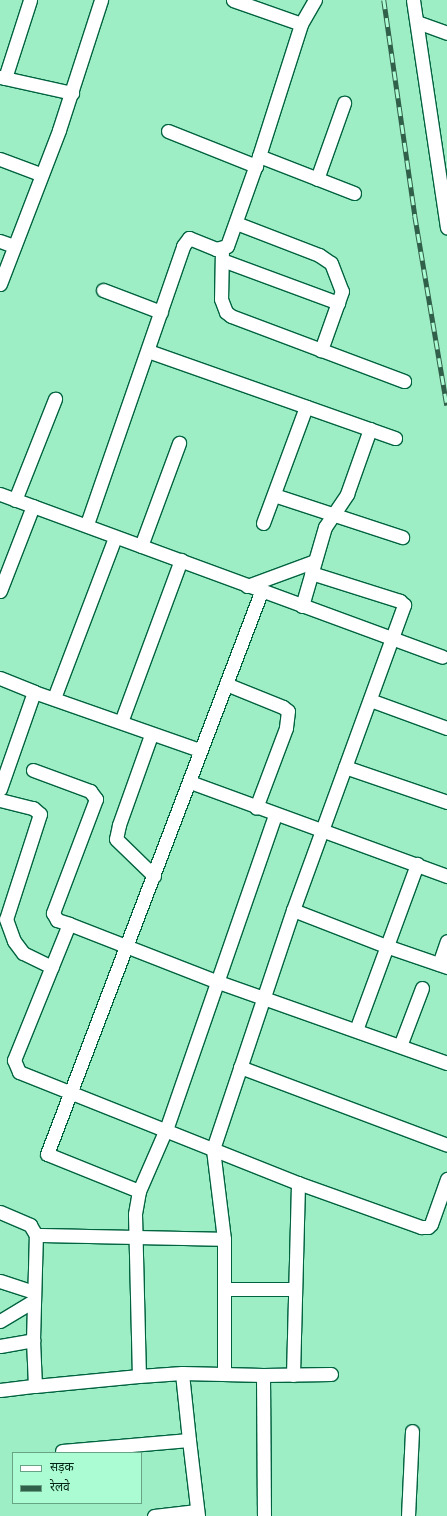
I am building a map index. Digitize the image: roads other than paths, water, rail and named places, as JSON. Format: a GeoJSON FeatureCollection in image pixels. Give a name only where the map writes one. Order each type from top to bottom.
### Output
{"type":"FeatureCollection","features":[{"type":"Feature","properties":{"kind":"street"},"geometry":{"type":"LineString","coordinates":[[30,0],[2,77],[72,93]]}},
{"type":"Feature","properties":{"kind":"street"},"geometry":{"type":"LineString","coordinates":[[0,284],[40,174],[72,93],[101,0]]}},
{"type":"Feature","properties":{"kind":"street"},"geometry":{"type":"LineString","coordinates":[[233,0],[249,3],[301,24]]}},
{"type":"Feature","properties":{"kind":"street"},"geometry":{"type":"LineString","coordinates":[[315,0],[301,24],[236,223],[222,255],[221,298],[226,312],[404,381]]}},
{"type":"Feature","properties":{"kind":"street"},"geometry":{"type":"LineString","coordinates":[[414,0],[444,191],[447,227]]}},
{"type":"Feature","properties":{"kind":"street"},"geometry":{"type":"LineString","coordinates":[[417,22],[447,33]]}},
{"type":"Feature","properties":{"kind":"street"},"geometry":{"type":"LineString","coordinates":[[317,179],[344,104]]}},
{"type":"Feature","properties":{"kind":"street"},"geometry":{"type":"LineString","coordinates":[[168,131],[257,161],[317,179],[354,193]]}},
{"type":"Feature","properties":{"kind":"street"},"geometry":{"type":"LineString","coordinates":[[0,159],[40,174]]}},
{"type":"Feature","properties":{"kind":"street"},"geometry":{"type":"LineString","coordinates":[[236,223],[319,255],[331,263],[342,291],[322,350]]}},
{"type":"Feature","properties":{"kind":"street"},"geometry":{"type":"LineString","coordinates":[[87,524],[186,241],[194,240],[222,255],[338,303]]}},
{"type":"Feature","properties":{"kind":"street"},"geometry":{"type":"LineString","coordinates":[[0,241],[14,246]]}},
{"type":"Feature","properties":{"kind":"street"},"geometry":{"type":"LineString","coordinates":[[103,290],[161,312]]}},
{"type":"Feature","properties":{"kind":"street"},"geometry":{"type":"LineString","coordinates":[[148,351],[395,438]]}},
{"type":"Feature","properties":{"kind":"street"},"geometry":{"type":"LineString","coordinates":[[15,500],[54,399]]}},
{"type":"Feature","properties":{"kind":"street"},"geometry":{"type":"LineString","coordinates":[[264,524],[306,407]]}},
{"type":"Feature","properties":{"kind":"street"},"geometry":{"type":"LineString","coordinates":[[302,606],[325,527],[347,494],[370,429]]}},
{"type":"Feature","properties":{"kind":"street"},"geometry":{"type":"LineString","coordinates":[[141,546],[179,443]]}},
{"type":"Feature","properties":{"kind":"street"},"geometry":{"type":"LineString","coordinates":[[0,494],[87,524],[115,537],[181,560],[261,592],[442,657]]}},
{"type":"Feature","properties":{"kind":"street"},"geometry":{"type":"LineString","coordinates":[[274,495],[402,537]]}},
{"type":"Feature","properties":{"kind":"street"},"geometry":{"type":"LineString","coordinates":[[0,590],[33,506]]}},
{"type":"Feature","properties":{"kind":"street"},"geometry":{"type":"LineString","coordinates":[[54,698],[115,537]]}},
{"type":"Feature","properties":{"kind":"street"},"geometry":{"type":"LineString","coordinates":[[121,722],[181,560]]}},
{"type":"Feature","properties":{"kind":"street"},"geometry":{"type":"LineString","coordinates":[[224,1374],[224,1239],[214,1149],[240,1067],[266,998],[293,910],[324,830],[345,767],[404,609],[403,602],[313,567],[247,586]]}},
{"type":"Feature","properties":{"kind":"street"},"geometry":{"type":"LineString","coordinates":[[139,1191],[47,1154],[128,946],[190,782],[200,750],[261,592]]}},
{"type":"Feature","properties":{"kind":"street"},"geometry":{"type":"LineString","coordinates":[[0,678],[34,692],[121,722],[151,735],[200,750]]}},
{"type":"Feature","properties":{"kind":"street"},"geometry":{"type":"LineString","coordinates":[[226,684],[283,707],[288,711],[286,728],[256,808]]}},
{"type":"Feature","properties":{"kind":"street"},"geometry":{"type":"LineString","coordinates":[[0,789],[5,761],[34,692]]}},
{"type":"Feature","properties":{"kind":"street"},"geometry":{"type":"LineString","coordinates":[[370,700],[447,728]]}},
{"type":"Feature","properties":{"kind":"street"},"geometry":{"type":"LineString","coordinates":[[151,735],[119,825],[116,839],[154,876]]}},
{"type":"Feature","properties":{"kind":"street"},"geometry":{"type":"LineString","coordinates":[[345,767],[447,802]]}},
{"type":"Feature","properties":{"kind":"street"},"geometry":{"type":"LineString","coordinates":[[33,770],[90,791],[96,799],[53,914],[57,920],[128,946],[218,982],[446,1062]]}},
{"type":"Feature","properties":{"kind":"street"},"geometry":{"type":"LineString","coordinates":[[190,782],[275,815],[324,830],[447,876]]}},
{"type":"Feature","properties":{"kind":"street"},"geometry":{"type":"LineString","coordinates":[[0,800],[33,808],[40,814],[6,919],[14,941],[23,953],[52,967]]}},
{"type":"Feature","properties":{"kind":"street"},"geometry":{"type":"LineString","coordinates":[[139,1376],[137,1239],[135,1214],[139,1191],[166,1129],[218,982],[243,903],[275,815]]}},
{"type":"Feature","properties":{"kind":"street"},"geometry":{"type":"LineString","coordinates":[[356,1030],[417,864]]}},
{"type":"Feature","properties":{"kind":"street"},"geometry":{"type":"LineString","coordinates":[[293,910],[443,966],[447,941]]}},
{"type":"Feature","properties":{"kind":"street"},"geometry":{"type":"LineString","coordinates":[[69,924],[16,1052],[15,1066],[20,1072],[70,1093],[166,1129],[298,1183],[425,1228],[431,1224],[443,1206],[447,1179]]}},
{"type":"Feature","properties":{"kind":"street"},"geometry":{"type":"LineString","coordinates":[[400,1046],[422,988]]}},
{"type":"Feature","properties":{"kind":"street"},"geometry":{"type":"LineString","coordinates":[[240,1067],[447,1145]]}},
{"type":"Feature","properties":{"kind":"street"},"geometry":{"type":"LineString","coordinates":[[293,1375],[298,1183]]}},
{"type":"Feature","properties":{"kind":"street"},"geometry":{"type":"LineString","coordinates":[[0,1212],[30,1225],[36,1235],[33,1297],[35,1386]]}},
{"type":"Feature","properties":{"kind":"street"},"geometry":{"type":"LineString","coordinates":[[36,1235],[137,1239],[224,1239]]}},
{"type":"Feature","properties":{"kind":"street"},"geometry":{"type":"LineString","coordinates":[[0,1281],[33,1297]]}},
{"type":"Feature","properties":{"kind":"street"},"geometry":{"type":"LineString","coordinates":[[224,1289],[295,1289]]}},
{"type":"Feature","properties":{"kind":"street"},"geometry":{"type":"LineString","coordinates":[[0,1321],[33,1297]]}},
{"type":"Feature","properties":{"kind":"street"},"geometry":{"type":"LineString","coordinates":[[0,1346],[33,1340]]}},
{"type":"Feature","properties":{"kind":"street"},"geometry":{"type":"LineString","coordinates":[[154,1516],[198,1514],[182,1373]]}},
{"type":"Feature","properties":{"kind":"street"},"geometry":{"type":"LineString","coordinates":[[0,1390],[182,1373],[263,1375],[331,1374]]}},
{"type":"Feature","properties":{"kind":"street"},"geometry":{"type":"LineString","coordinates":[[263,1375],[264,1516]]}},
{"type":"Feature","properties":{"kind":"street"},"geometry":{"type":"LineString","coordinates":[[408,1516],[412,1431]]}},
{"type":"Feature","properties":{"kind":"street"},"geometry":{"type":"LineString","coordinates":[[62,1451],[189,1440]]}},
{"type":"Feature","properties":{"kind":"railway"},"geometry":{"type":"LineString","coordinates":[[384,0],[415,216],[447,405]]}}]}
